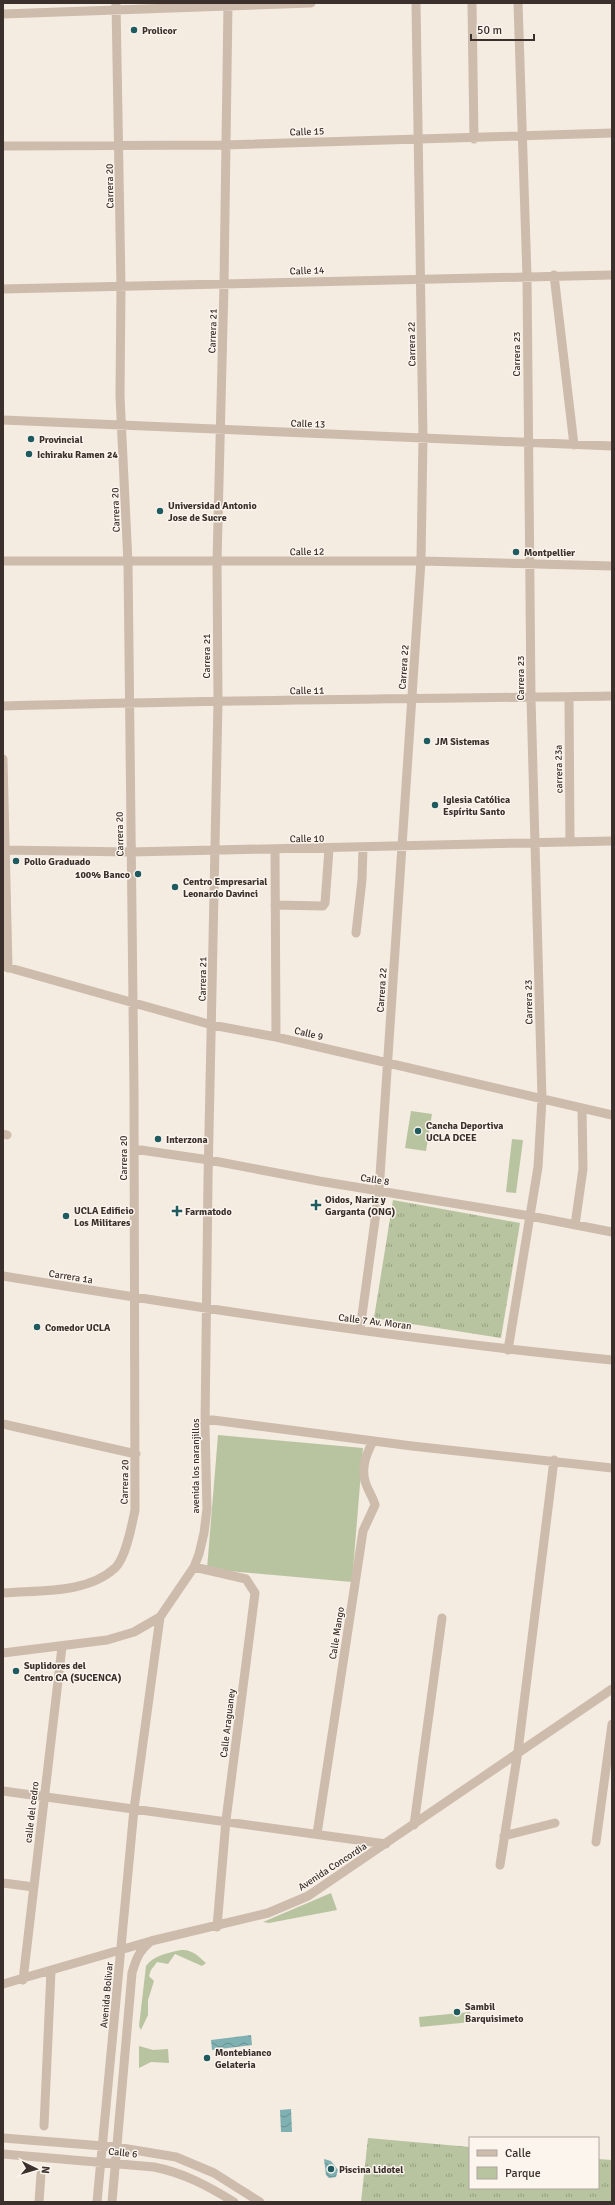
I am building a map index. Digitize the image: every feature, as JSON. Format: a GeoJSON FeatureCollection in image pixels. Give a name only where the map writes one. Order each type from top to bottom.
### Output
{"type":"FeatureCollection","features":[{"type":"Feature","properties":{"kind":"street"},"geometry":{"type":"LineString","coordinates":[[3,14],[116,6],[311,3]]}},
{"type":"Feature","properties":{"kind":"street","name":"Carrera 22"},"geometry":{"type":"LineString","coordinates":[[360,1330],[379,1191],[421,561],[423,437],[422,278],[416,3]]}},
{"type":"Feature","properties":{"kind":"street"},"geometry":{"type":"LineString","coordinates":[[472,3],[474,139]]}},
{"type":"Feature","properties":{"kind":"street","name":"Carrera 23"},"geometry":{"type":"LineString","coordinates":[[508,1350],[538,1167],[542,1099],[532,698],[527,276],[518,3]]}},
{"type":"Feature","properties":{"kind":"street","name":"Carrera 21"},"geometry":{"type":"LineString","coordinates":[[207,1308],[216,850],[219,431],[224,284],[228,4]]}},
{"type":"Feature","properties":{"kind":"street","name":"Carrera 20"},"geometry":{"type":"LineString","coordinates":[[3,1593],[60,1589],[90,1583],[116,1567],[127,1543],[135,1510],[136,1454],[133,1003],[128,702],[128,562],[122,425],[116,6]]}},
{"type":"Feature","properties":{"kind":"street","name":"Calle 15"},"geometry":{"type":"LineString","coordinates":[[3,146],[225,145],[418,139],[474,139],[612,133]]}},
{"type":"Feature","properties":{"kind":"street"},"geometry":{"type":"LineString","coordinates":[[554,275],[574,445]]}},
{"type":"Feature","properties":{"kind":"street","name":"Calle 14"},"geometry":{"type":"LineString","coordinates":[[3,289],[422,278],[612,275]]}},
{"type":"Feature","properties":{"kind":"street","name":"Calle 13"},"geometry":{"type":"LineString","coordinates":[[3,420],[219,431],[528,441],[574,445],[612,446]]}},
{"type":"Feature","properties":{"kind":"street","name":"Calle 12"},"geometry":{"type":"LineString","coordinates":[[3,561],[421,561],[612,566]]}},
{"type":"Feature","properties":{"kind":"street","name":"Calle 11"},"geometry":{"type":"LineString","coordinates":[[3,706],[128,702],[612,696]]}},
{"type":"Feature","properties":{"kind":"street","name":"carrera 23a"},"geometry":{"type":"LineString","coordinates":[[569,697],[570,842]]}},
{"type":"Feature","properties":{"kind":"street"},"geometry":{"type":"LineString","coordinates":[[3,759],[5,970]]}},
{"type":"Feature","properties":{"kind":"street","name":"Calle 10"},"geometry":{"type":"LineString","coordinates":[[4,850],[130,852],[275,850],[403,845],[612,841]]}},
{"type":"Feature","properties":{"kind":"street"},"geometry":{"type":"LineString","coordinates":[[356,933],[362,880],[363,847]]}},
{"type":"Feature","properties":{"kind":"street"},"geometry":{"type":"LineString","coordinates":[[275,905],[323,906],[325,903],[329,848]]}},
{"type":"Feature","properties":{"kind":"street"},"geometry":{"type":"LineString","coordinates":[[275,850],[276,1037]]}},
{"type":"Feature","properties":{"kind":"street","name":"Calle 9"},"geometry":{"type":"LineString","coordinates":[[5,970],[212,1025],[276,1037],[387,1062],[612,1116]]}},
{"type":"Feature","properties":{"kind":"street"},"geometry":{"type":"LineString","coordinates":[[575,1225],[583,1169],[582,1108]]}},
{"type":"Feature","properties":{"kind":"street","name":"Calle 8"},"geometry":{"type":"LineString","coordinates":[[134,1149],[209,1160],[379,1191],[530,1216],[612,1232]]}},
{"type":"Feature","properties":{"kind":"street","name":"Carrera 1a"},"geometry":{"type":"LineString","coordinates":[[3,1276],[135,1297]]}},
{"type":"Feature","properties":{"kind":"street","name":"Calle 7 Av. Moran"},"geometry":{"type":"LineString","coordinates":[[135,1297],[508,1350],[612,1360]]}},
{"type":"Feature","properties":{"kind":"street","name":"avenida los naranjillos"},"geometry":{"type":"LineString","coordinates":[[3,1653],[62,1647],[114,1638],[134,1632],[160,1617],[194,1567],[199,1554],[207,1509],[207,1308]]}},
{"type":"Feature","properties":{"kind":"street"},"geometry":{"type":"LineString","coordinates":[[206,1419],[412,1446],[554,1460],[612,1468]]}},
{"type":"Feature","properties":{"kind":"street"},"geometry":{"type":"LineString","coordinates":[[3,1424],[136,1454]]}},
{"type":"Feature","properties":{"kind":"street","name":"Calle Mango"},"geometry":{"type":"LineString","coordinates":[[318,1834],[363,1531],[375,1505],[365,1480],[364,1469],[365,1458],[373,1441]]}},
{"type":"Feature","properties":{"kind":"street"},"geometry":{"type":"LineString","coordinates":[[500,1865],[518,1751],[554,1460]]}},
{"type":"Feature","properties":{"kind":"street","name":"Calle Araguaney"},"geometry":{"type":"LineString","coordinates":[[194,1567],[246,1579],[255,1593],[226,1820],[217,1926]]}},
{"type":"Feature","properties":{"kind":"street"},"geometry":{"type":"LineString","coordinates":[[121,1950],[134,1809],[160,1617]]}},
{"type":"Feature","properties":{"kind":"street"},"geometry":{"type":"LineString","coordinates":[[414,1825],[442,1618]]}},
{"type":"Feature","properties":{"kind":"street","name":"calle del cedro"},"geometry":{"type":"LineString","coordinates":[[23,1980],[62,1647]]}},
{"type":"Feature","properties":{"kind":"street","name":"Avenida Concordia"},"geometry":{"type":"LineString","coordinates":[[3,1984],[23,1980],[151,1941],[268,1913],[308,1896],[414,1825],[518,1751],[612,1689]]}},
{"type":"Feature","properties":{"kind":"street"},"geometry":{"type":"LineString","coordinates":[[596,1842],[612,1724]]}},
{"type":"Feature","properties":{"kind":"street"},"geometry":{"type":"LineString","coordinates":[[3,1791],[226,1820],[386,1844]]}},
{"type":"Feature","properties":{"kind":"street"},"geometry":{"type":"LineString","coordinates":[[504,1836],[555,1823]]}},
{"type":"Feature","properties":{"kind":"street"},"geometry":{"type":"LineString","coordinates":[[3,1883],[34,1887]]}},
{"type":"Feature","properties":{"kind":"street"},"geometry":{"type":"LineString","coordinates":[[112,2202],[132,1973],[136,1959],[141,1950],[151,1941]]}},
{"type":"Feature","properties":{"kind":"street","name":"Avenida Bolivar"},"geometry":{"type":"LineString","coordinates":[[121,1950],[132,1973]]}},
{"type":"Feature","properties":{"kind":"street","name":"Avenida Bolivar"},"geometry":{"type":"LineString","coordinates":[[97,2202],[121,1950]]}},
{"type":"Feature","properties":{"kind":"street"},"geometry":{"type":"LineString","coordinates":[[44,2126],[52,1971]]}},
{"type":"Feature","properties":{"kind":"street"},"geometry":{"type":"LineString","coordinates":[[3,2138],[116,2147],[176,2158],[214,2173],[244,2198],[260,2202]]}},
{"type":"Feature","properties":{"kind":"street","name":"Calle 6"},"geometry":{"type":"LineString","coordinates":[[3,2154],[115,2162],[174,2171],[193,2178],[234,2202]]}},
{"type":"Feature","properties":{"kind":"street"},"geometry":{"type":"LineString","coordinates":[[39,2202],[41,2174]]}},
{"type":"Feature","properties":{"kind":"green space","name":"Cancha Deportiva UCLA DCEE"},"geometry":{"type":"Polygon","coordinates":[[[411,1111],[432,1114],[426,1151],[405,1148],[411,1111]]]}},
{"type":"Feature","properties":{"kind":"green space"},"geometry":{"type":"Polygon","coordinates":[[[512,1139],[523,1140],[516,1193],[506,1192],[512,1139]]]}},
{"type":"Feature","properties":{"kind":"green space"},"geometry":{"type":"Polygon","coordinates":[[[393,1200],[520,1223],[501,1338],[374,1318],[393,1200]]]}},
{"type":"Feature","properties":{"kind":"green space"},"geometry":{"type":"Polygon","coordinates":[[[218,1435],[363,1448],[352,1582],[207,1569],[218,1435]]]}},
{"type":"Feature","properties":{"kind":"green space"},"geometry":{"type":"Polygon","coordinates":[[[331,1893],[337,1910],[269,1923],[263,1922],[331,1893]]]}},
{"type":"Feature","properties":{"kind":"green space"},"geometry":{"type":"Polygon","coordinates":[[[181,1950],[192,1952],[206,1963],[202,1966],[175,1954],[168,1964],[157,1962],[151,1970],[149,1976],[154,1981],[148,2000],[148,2015],[141,2030],[139,2026],[146,1966],[157,1957],[166,1953],[181,1950]]]}},
{"type":"Feature","properties":{"kind":"green space"},"geometry":{"type":"Polygon","coordinates":[[[470,2012],[471,2022],[420,2027],[419,2017],[470,2012]]]}},
{"type":"Feature","properties":{"kind":"green space"},"geometry":{"type":"Polygon","coordinates":[[[139,2046],[153,2050],[168,2049],[169,2063],[151,2062],[139,2068],[139,2046]]]}},
{"type":"Feature","properties":{"kind":"green space"},"geometry":{"type":"Polygon","coordinates":[[[368,2138],[469,2147],[469,2189],[599,2189],[599,2159],[612,2160],[612,2202],[361,2202],[368,2138]]]}},
{"type":"Feature","properties":{"kind":"water"},"geometry":{"type":"Polygon","coordinates":[[[251,2035],[252,2045],[212,2050],[211,2040],[251,2035]]]}},
{"type":"Feature","properties":{"kind":"water"},"geometry":{"type":"Polygon","coordinates":[[[291,2109],[292,2132],[281,2132],[280,2110],[291,2109]]]}},
{"type":"Feature","properties":{"kind":"water","name":"Piscina Lidotel"},"geometry":{"type":"Polygon","coordinates":[[[324,2159],[331,2161],[338,2170],[336,2177],[329,2178],[326,2175],[324,2159]]]}},
{"type":"Feature","properties":{"kind":"place","name":"Prolicor"},"geometry":{"type":"Point","coordinates":[134,30]}},
{"type":"Feature","properties":{"kind":"place","name":"Provincial"},"geometry":{"type":"Point","coordinates":[31,439]}},
{"type":"Feature","properties":{"kind":"place","name":"Ichiraku Ramen 24"},"geometry":{"type":"Point","coordinates":[29,454]}},
{"type":"Feature","properties":{"kind":"place","name":"Universidad Antonio Jose de Sucre"},"geometry":{"type":"Point","coordinates":[160,511]}},
{"type":"Feature","properties":{"kind":"place","name":"Montpellier"},"geometry":{"type":"Point","coordinates":[516,552]}},
{"type":"Feature","properties":{"kind":"place","name":"JM Sistemas"},"geometry":{"type":"Point","coordinates":[427,741]}},
{"type":"Feature","properties":{"kind":"place","name":"Iglesia Católica Espíritu Santo"},"geometry":{"type":"Point","coordinates":[435,805]}},
{"type":"Feature","properties":{"kind":"place","name":"Pollo Graduado"},"geometry":{"type":"Point","coordinates":[16,861]}},
{"type":"Feature","properties":{"kind":"place","name":"100% Banco"},"geometry":{"type":"Point","coordinates":[138,874]}},
{"type":"Feature","properties":{"kind":"place","name":"Centro Empresarial Leonardo Davinci"},"geometry":{"type":"Point","coordinates":[175,887]}},
{"type":"Feature","properties":{"kind":"place","name":"Cancha Deportiva UCLA DCEE"},"geometry":{"type":"Point","coordinates":[418,1131]}},
{"type":"Feature","properties":{"kind":"place","name":"Interzona"},"geometry":{"type":"Point","coordinates":[158,1139]}},
{"type":"Feature","properties":{"kind":"place","name":"Oidos, Nariz y Garganta (ONG)"},"geometry":{"type":"Point","coordinates":[316,1205]}},
{"type":"Feature","properties":{"kind":"place","name":"Farmatodo"},"geometry":{"type":"Point","coordinates":[177,1211]}},
{"type":"Feature","properties":{"kind":"place","name":"UCLA Edificio Los Militares"},"geometry":{"type":"Point","coordinates":[66,1216]}},
{"type":"Feature","properties":{"kind":"place","name":"Comedor UCLA"},"geometry":{"type":"Point","coordinates":[37,1327]}},
{"type":"Feature","properties":{"kind":"place","name":"Suplidores del Centro CA (SUCENCA)"},"geometry":{"type":"Point","coordinates":[16,1671]}},
{"type":"Feature","properties":{"kind":"place","name":"Sambil Barquisimeto"},"geometry":{"type":"Point","coordinates":[457,2012]}},
{"type":"Feature","properties":{"kind":"place","name":"Montebianco Gelateria"},"geometry":{"type":"Point","coordinates":[207,2058]}},
{"type":"Feature","properties":{"kind":"place","name":"Piscina Lidotel"},"geometry":{"type":"Point","coordinates":[331,2169]}}]}
